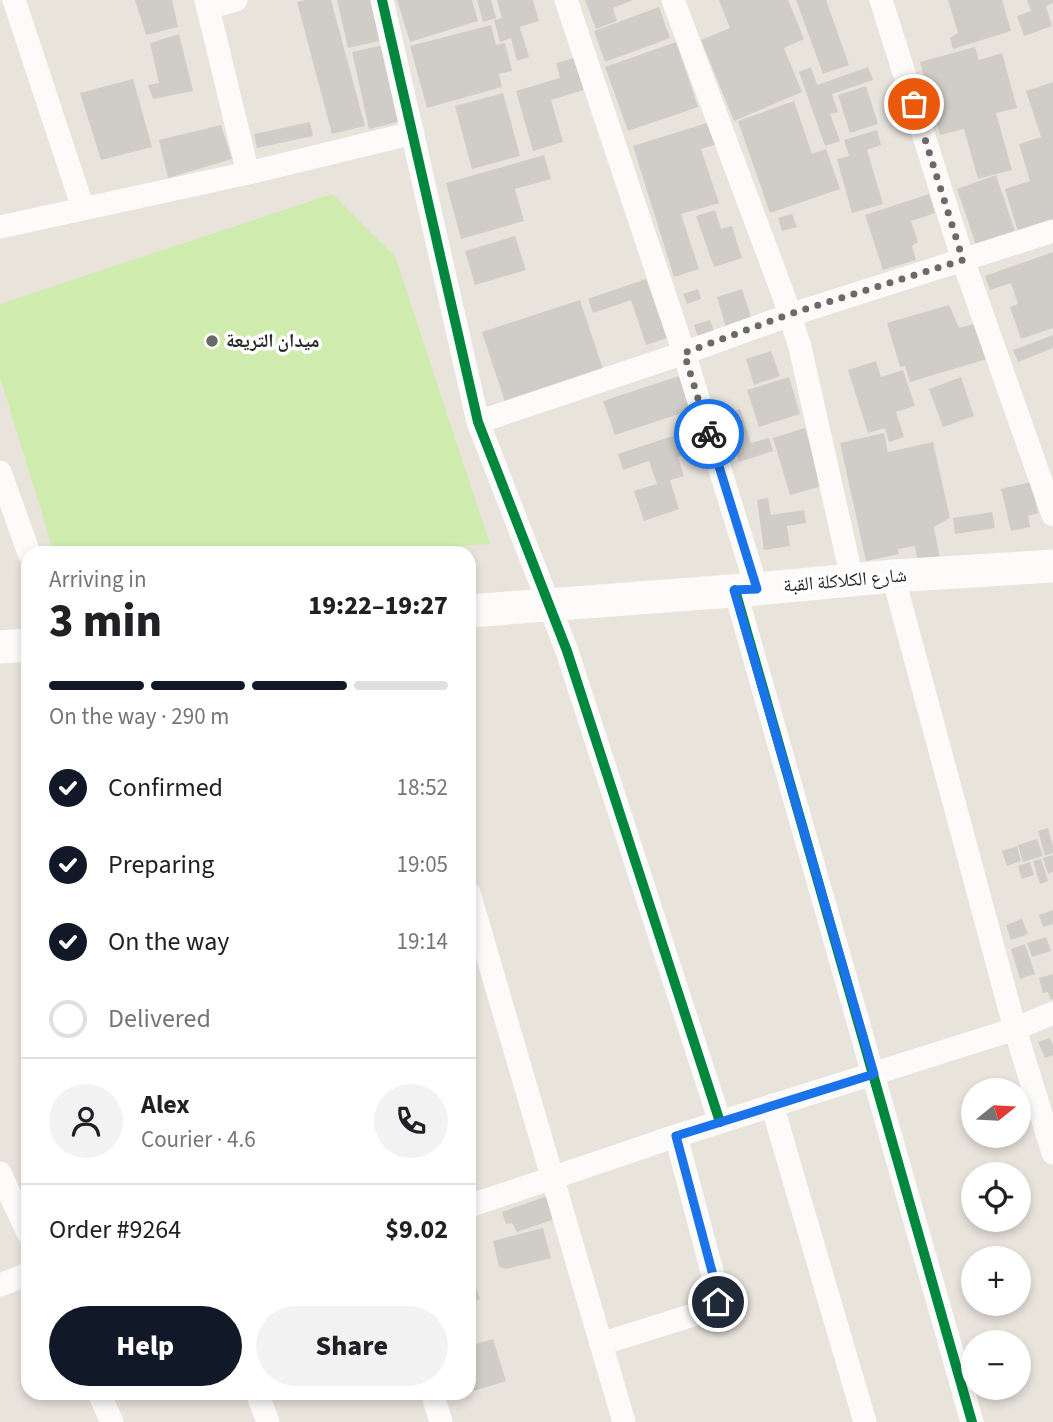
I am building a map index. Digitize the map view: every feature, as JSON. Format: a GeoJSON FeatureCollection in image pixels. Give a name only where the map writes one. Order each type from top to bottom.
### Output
{"type":"FeatureCollection","features":[{"type":"Feature","properties":{"kind":"street"},"geometry":{"type":"LineString","coordinates":[[14,0],[83,208]]}},
{"type":"Feature","properties":{"kind":"street"},"geometry":{"type":"LineString","coordinates":[[236,0],[207,4],[248,173]]}},
{"type":"Feature","properties":{"kind":"street"},"geometry":{"type":"LineString","coordinates":[[382,0],[478,422],[567,651],[720,1122]]}},
{"type":"Feature","properties":{"kind":"street"},"geometry":{"type":"LineString","coordinates":[[566,0],[684,353],[874,1074],[972,1422]]}},
{"type":"Feature","properties":{"kind":"street"},"geometry":{"type":"LineString","coordinates":[[673,0],[790,314],[800,347],[852,579]]}},
{"type":"Feature","properties":{"kind":"street"},"geometry":{"type":"LineString","coordinates":[[881,0],[963,260],[1053,514]]}},
{"type":"Feature","properties":{"kind":"street"},"geometry":{"type":"LineString","coordinates":[[0,227],[248,173],[414,133]]}},
{"type":"Feature","properties":{"kind":"street"},"geometry":{"type":"LineString","coordinates":[[478,422],[684,353],[790,314],[1053,230]]}},
{"type":"Feature","properties":{"kind":"street"},"geometry":{"type":"LineString","coordinates":[[0,472],[26,546]]}},
{"type":"Feature","properties":{"kind":"street","name":"شارع الكلاكلة القبة"},"geometry":{"type":"LineString","coordinates":[[476,611],[852,579],[1053,566]]}},
{"type":"Feature","properties":{"kind":"street"},"geometry":{"type":"LineString","coordinates":[[893,576],[1015,1029],[1053,1153]]}},
{"type":"Feature","properties":{"kind":"street"},"geometry":{"type":"LineString","coordinates":[[0,647],[21,646]]}},
{"type":"Feature","properties":{"kind":"street"},"geometry":{"type":"LineString","coordinates":[[476,917],[624,1422]]}},
{"type":"Feature","properties":{"kind":"street"},"geometry":{"type":"LineString","coordinates":[[476,1204],[676,1136],[1015,1029],[1053,1013]]}},
{"type":"Feature","properties":{"kind":"street"},"geometry":{"type":"LineString","coordinates":[[772,1105],[865,1422]]}},
{"type":"Feature","properties":{"kind":"street"},"geometry":{"type":"LineString","coordinates":[[601,1344],[715,1308],[718,1302],[676,1136]]}},
{"type":"Feature","properties":{"kind":"street"},"geometry":{"type":"LineString","coordinates":[[0,1173],[21,1218]]}},
{"type":"Feature","properties":{"kind":"street"},"geometry":{"type":"LineString","coordinates":[[0,1285],[21,1277]]}},
{"type":"Feature","properties":{"kind":"street"},"geometry":{"type":"LineString","coordinates":[[102,1400],[112,1422]]}},
{"type":"Feature","properties":{"kind":"street"},"geometry":{"type":"LineString","coordinates":[[260,1400],[268,1422]]}},
{"type":"Feature","properties":{"kind":"street"},"geometry":{"type":"LineString","coordinates":[[434,1400],[441,1422]]}},
{"type":"Feature","properties":{"kind":"green space","name":"ميدان التريعة"},"geometry":{"type":"Polygon","coordinates":[[[332,194],[395,256],[490,544],[52,546],[0,377],[0,304],[332,194]]]}},
{"type":"Feature","properties":{"kind":"building"},"geometry":{"type":"Polygon","coordinates":[[[135,0],[172,0],[178,27],[146,35],[135,0]]]}},
{"type":"Feature","properties":{"kind":"building"},"geometry":{"type":"Polygon","coordinates":[[[331,0],[365,126],[332,134],[297,2],[331,0]]]}},
{"type":"Feature","properties":{"kind":"building"},"geometry":{"type":"Polygon","coordinates":[[[337,0],[377,0],[387,39],[348,48],[337,0]]]}},
{"type":"Feature","properties":{"kind":"building"},"geometry":{"type":"Polygon","coordinates":[[[397,0],[472,0],[478,21],[410,42],[397,0]]]}},
{"type":"Feature","properties":{"kind":"building"},"geometry":{"type":"Polygon","coordinates":[[[477,0],[491,0],[496,18],[483,22],[477,0]]]}},
{"type":"Feature","properties":{"kind":"building"},"geometry":{"type":"Polygon","coordinates":[[[497,0],[533,0],[539,21],[520,27],[529,57],[517,61],[511,38],[500,42],[494,20],[502,18],[497,0]]]}},
{"type":"Feature","properties":{"kind":"building"},"geometry":{"type":"Polygon","coordinates":[[[585,0],[633,0],[613,8],[617,21],[596,29],[585,0]]]}},
{"type":"Feature","properties":{"kind":"building"},"geometry":{"type":"Polygon","coordinates":[[[719,0],[788,0],[804,39],[784,48],[802,92],[734,121],[701,40],[730,28],[719,0]]]}},
{"type":"Feature","properties":{"kind":"building"},"geometry":{"type":"Polygon","coordinates":[[[796,0],[826,0],[849,65],[823,74],[796,0]]]}},
{"type":"Feature","properties":{"kind":"building"},"geometry":{"type":"Polygon","coordinates":[[[948,0],[1002,0],[1011,31],[953,49],[950,38],[958,33],[948,0]]]}},
{"type":"Feature","properties":{"kind":"building"},"geometry":{"type":"Polygon","coordinates":[[[1027,0],[1053,0],[1053,3],[1046,6],[1052,26],[1024,36],[1017,16],[1031,11],[1027,0]]]}},
{"type":"Feature","properties":{"kind":"building"},"geometry":{"type":"Polygon","coordinates":[[[659,7],[670,38],[605,62],[594,31],[659,7]]]}},
{"type":"Feature","properties":{"kind":"building"},"geometry":{"type":"Polygon","coordinates":[[[491,25],[496,45],[505,43],[512,71],[499,74],[502,87],[427,108],[410,46],[491,25]]]}},
{"type":"Feature","properties":{"kind":"building"},"geometry":{"type":"Polygon","coordinates":[[[179,34],[193,91],[153,99],[148,85],[159,83],[150,43],[179,34]]]}},
{"type":"Feature","properties":{"kind":"building"},"geometry":{"type":"Polygon","coordinates":[[[676,42],[698,107],[628,131],[605,67],[676,42]]]}},
{"type":"Feature","properties":{"kind":"building"},"geometry":{"type":"Polygon","coordinates":[[[388,44],[405,120],[369,129],[352,52],[388,44]]]}},
{"type":"Feature","properties":{"kind":"building"},"geometry":{"type":"Polygon","coordinates":[[[975,47],[979,60],[1002,53],[1017,108],[996,113],[1012,170],[978,179],[964,129],[940,135],[920,62],[975,47]]]}},
{"type":"Feature","properties":{"kind":"building"},"geometry":{"type":"Polygon","coordinates":[[[574,58],[584,90],[551,100],[563,142],[533,151],[516,91],[560,78],[556,63],[574,58]]]}},
{"type":"Feature","properties":{"kind":"building"},"geometry":{"type":"Polygon","coordinates":[[[811,67],[817,85],[868,67],[873,80],[832,94],[838,112],[830,114],[840,141],[825,146],[799,72],[811,67]]]}},
{"type":"Feature","properties":{"kind":"building"},"geometry":{"type":"Polygon","coordinates":[[[133,79],[152,147],[101,160],[80,93],[133,79]]]}},
{"type":"Feature","properties":{"kind":"building"},"geometry":{"type":"Polygon","coordinates":[[[1053,82],[1053,221],[1018,232],[1005,189],[1030,181],[1019,144],[1041,137],[1026,91],[1053,82]]]}},
{"type":"Feature","properties":{"kind":"building"},"geometry":{"type":"Polygon","coordinates":[[[866,86],[878,124],[850,133],[838,95],[866,86]]]}},
{"type":"Feature","properties":{"kind":"building"},"geometry":{"type":"Polygon","coordinates":[[[503,93],[520,156],[472,169],[455,106],[503,93]]]}},
{"type":"Feature","properties":{"kind":"building"},"geometry":{"type":"Polygon","coordinates":[[[794,101],[812,154],[826,149],[840,189],[770,213],[738,121],[794,101]]]}},
{"type":"Feature","properties":{"kind":"building"},"geometry":{"type":"Polygon","coordinates":[[[310,122],[313,136],[257,148],[254,134],[310,122]]]}},
{"type":"Feature","properties":{"kind":"building"},"geometry":{"type":"Polygon","coordinates":[[[710,122],[717,144],[701,149],[719,203],[681,214],[699,269],[674,277],[633,146],[710,122]]]}},
{"type":"Feature","properties":{"kind":"building"},"geometry":{"type":"Polygon","coordinates":[[[221,125],[232,159],[168,178],[159,140],[221,125]]]}},
{"type":"Feature","properties":{"kind":"building"},"geometry":{"type":"Polygon","coordinates":[[[877,130],[881,145],[867,150],[883,204],[852,213],[837,159],[849,156],[844,140],[877,130]]]}},
{"type":"Feature","properties":{"kind":"building"},"geometry":{"type":"Polygon","coordinates":[[[544,155],[551,179],[515,189],[524,221],[461,239],[446,183],[544,155]]]}},
{"type":"Feature","properties":{"kind":"building"},"geometry":{"type":"Polygon","coordinates":[[[996,175],[1015,231],[976,245],[957,189],[996,175]]]}},
{"type":"Feature","properties":{"kind":"building"},"geometry":{"type":"Polygon","coordinates":[[[929,194],[935,213],[911,221],[918,242],[912,246],[916,260],[883,270],[865,215],[929,194]]]}},
{"type":"Feature","properties":{"kind":"building"},"geometry":{"type":"Polygon","coordinates":[[[715,210],[721,229],[732,226],[742,258],[714,267],[696,216],[715,210]]]}},
{"type":"Feature","properties":{"kind":"building"},"geometry":{"type":"Polygon","coordinates":[[[792,214],[797,227],[782,231],[778,218],[792,214]]]}},
{"type":"Feature","properties":{"kind":"building"},"geometry":{"type":"Polygon","coordinates":[[[515,236],[526,270],[475,285],[465,251],[515,236]]]}},
{"type":"Feature","properties":{"kind":"building"},"geometry":{"type":"Polygon","coordinates":[[[1053,252],[1053,328],[1021,339],[1010,307],[1018,304],[1011,283],[990,290],[985,276],[1053,252]]]}},
{"type":"Feature","properties":{"kind":"building"},"geometry":{"type":"Polygon","coordinates":[[[646,279],[667,338],[646,345],[631,300],[593,313],[588,299],[646,279]]]}},
{"type":"Feature","properties":{"kind":"building"},"geometry":{"type":"Polygon","coordinates":[[[698,289],[701,299],[687,304],[683,294],[698,289]]]}},
{"type":"Feature","properties":{"kind":"building"},"geometry":{"type":"Polygon","coordinates":[[[742,289],[753,323],[727,331],[717,297],[742,289]]]}},
{"type":"Feature","properties":{"kind":"building"},"geometry":{"type":"Polygon","coordinates":[[[580,300],[603,369],[505,402],[482,332],[580,300]]]}},
{"type":"Feature","properties":{"kind":"building"},"geometry":{"type":"Polygon","coordinates":[[[949,305],[959,328],[977,323],[987,359],[910,382],[905,366],[900,367],[887,323],[949,305]]]}},
{"type":"Feature","properties":{"kind":"building"},"geometry":{"type":"Polygon","coordinates":[[[710,320],[715,334],[699,339],[694,325],[710,320]]]}},
{"type":"Feature","properties":{"kind":"building"},"geometry":{"type":"Polygon","coordinates":[[[1053,335],[1053,348],[1018,362],[1013,350],[1053,335]]]}},
{"type":"Feature","properties":{"kind":"building"},"geometry":{"type":"Polygon","coordinates":[[[771,351],[780,376],[754,385],[746,359],[771,351]]]}},
{"type":"Feature","properties":{"kind":"building"},"geometry":{"type":"Polygon","coordinates":[[[876,361],[881,377],[903,370],[915,406],[896,412],[904,437],[889,442],[885,428],[868,433],[848,370],[876,361]]]}},
{"type":"Feature","properties":{"kind":"building"},"geometry":{"type":"Polygon","coordinates":[[[679,376],[691,410],[615,435],[603,401],[679,376]]]}},
{"type":"Feature","properties":{"kind":"building"},"geometry":{"type":"Polygon","coordinates":[[[789,377],[800,414],[759,427],[747,390],[789,377]]]}},
{"type":"Feature","properties":{"kind":"building"},"geometry":{"type":"Polygon","coordinates":[[[961,377],[974,416],[943,427],[929,389],[961,377]]]}},
{"type":"Feature","properties":{"kind":"building"},"geometry":{"type":"Polygon","coordinates":[[[740,409],[751,443],[769,438],[773,451],[739,462],[725,414],[740,409]]]}},
{"type":"Feature","properties":{"kind":"building"},"geometry":{"type":"Polygon","coordinates":[[[697,428],[704,448],[678,457],[684,476],[670,480],[679,509],[644,521],[634,491],[657,484],[649,461],[623,470],[618,454],[697,428]]]}},
{"type":"Feature","properties":{"kind":"building"},"geometry":{"type":"Polygon","coordinates":[[[805,428],[822,486],[790,495],[773,438],[805,428]]]}},
{"type":"Feature","properties":{"kind":"building"},"geometry":{"type":"Polygon","coordinates":[[[884,433],[888,452],[933,442],[950,518],[934,527],[940,559],[918,564],[915,546],[898,549],[899,554],[866,561],[840,443],[884,433]]]}},
{"type":"Feature","properties":{"kind":"building"},"geometry":{"type":"Polygon","coordinates":[[[1031,482],[1038,513],[1028,516],[1030,527],[1011,531],[1001,489],[1031,482]]]}},
{"type":"Feature","properties":{"kind":"building"},"geometry":{"type":"Polygon","coordinates":[[[768,498],[771,515],[804,510],[806,523],[787,526],[790,546],[764,550],[757,500],[768,498]]]}},
{"type":"Feature","properties":{"kind":"building"},"geometry":{"type":"Polygon","coordinates":[[[992,512],[995,528],[955,534],[953,518],[992,512]]]}},
{"type":"Feature","properties":{"kind":"building"},"geometry":{"type":"Polygon","coordinates":[[[1048,828],[1053,853],[1045,856],[1038,831],[1048,828]]]}},
{"type":"Feature","properties":{"kind":"building"},"geometry":{"type":"Polygon","coordinates":[[[1037,839],[1043,856],[1023,862],[1018,845],[1037,839]]]}},
{"type":"Feature","properties":{"kind":"building"},"geometry":{"type":"Polygon","coordinates":[[[1017,846],[1021,861],[1007,866],[1002,851],[1017,846]]]}},
{"type":"Feature","properties":{"kind":"building"},"geometry":{"type":"Polygon","coordinates":[[[1053,855],[1053,872],[1048,874],[1043,858],[1053,855]]]}},
{"type":"Feature","properties":{"kind":"building"},"geometry":{"type":"Polygon","coordinates":[[[1041,859],[1048,881],[1040,884],[1033,861],[1041,859]]]}},
{"type":"Feature","properties":{"kind":"building"},"geometry":{"type":"Polygon","coordinates":[[[1030,862],[1034,875],[1022,879],[1018,866],[1030,862]]]}},
{"type":"Feature","properties":{"kind":"building"},"geometry":{"type":"Polygon","coordinates":[[[1053,910],[1053,924],[1043,927],[1039,915],[1053,910]]]}},
{"type":"Feature","properties":{"kind":"building"},"geometry":{"type":"Polygon","coordinates":[[[1022,919],[1028,934],[1011,940],[1006,925],[1022,919]]]}},
{"type":"Feature","properties":{"kind":"building"},"geometry":{"type":"Polygon","coordinates":[[[1046,937],[1051,951],[1032,957],[1027,943],[1046,937]]]}},
{"type":"Feature","properties":{"kind":"building"},"geometry":{"type":"Polygon","coordinates":[[[1025,944],[1035,974],[1020,979],[1011,949],[1025,944]]]}},
{"type":"Feature","properties":{"kind":"building"},"geometry":{"type":"Polygon","coordinates":[[[1053,974],[1051,1000],[1048,992],[1043,993],[1039,978],[1053,974]]]}},
{"type":"Feature","properties":{"kind":"building"},"geometry":{"type":"Polygon","coordinates":[[[1050,1038],[1053,1055],[1045,1058],[1038,1042],[1050,1038]]]}},
{"type":"Feature","properties":{"kind":"building"},"geometry":{"type":"Polygon","coordinates":[[[547,1196],[555,1219],[517,1232],[512,1223],[506,1224],[502,1212],[547,1196]]]}},
{"type":"Feature","properties":{"kind":"building"},"geometry":{"type":"Polygon","coordinates":[[[543,1228],[551,1258],[506,1269],[499,1267],[493,1241],[543,1228]]]}},
{"type":"Feature","properties":{"kind":"building"},"geometry":{"type":"Polygon","coordinates":[[[493,1339],[506,1381],[476,1390],[476,1344],[493,1339]]]}},
{"type":"Feature","properties":{"kind":"cycle path"},"geometry":{"type":"LineString","coordinates":[[382,0],[478,422],[567,651],[720,1122]]}},
{"type":"Feature","properties":{"kind":"cycle path"},"geometry":{"type":"LineString","coordinates":[[735,590],[972,1422]]}},
{"type":"Feature","properties":{"kind":"way so far"},"geometry":{"type":"LineString","coordinates":[[709,434],[684,353],[790,314],[963,260],[914,104]]}},
{"type":"Feature","properties":{"kind":"place","name":"ميدان التريعة"},"geometry":{"type":"Point","coordinates":[212,341]}},
{"type":"Feature","properties":{"kind":"route"},"geometry":{"type":"LineString","coordinates":[[709,434],[757,589],[734,590],[874,1074],[676,1136],[718,1302]]}}]}
